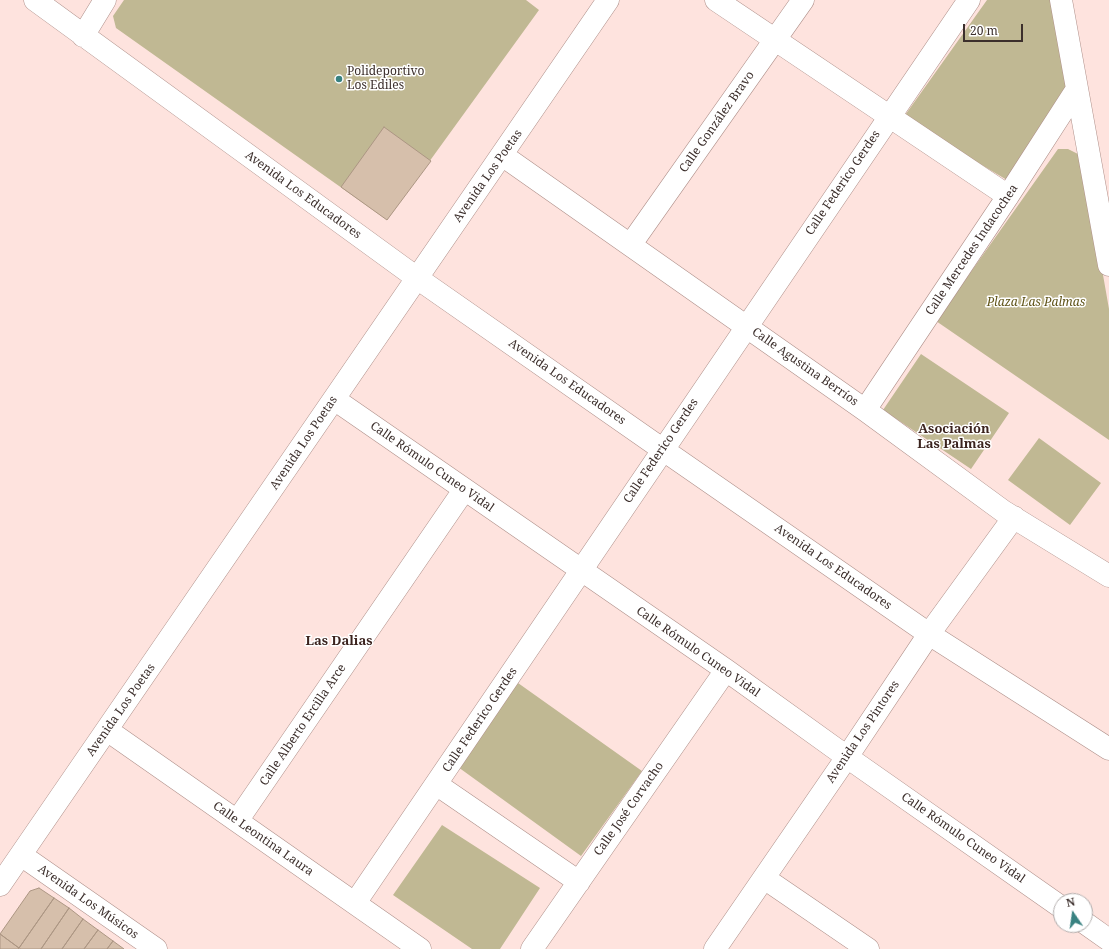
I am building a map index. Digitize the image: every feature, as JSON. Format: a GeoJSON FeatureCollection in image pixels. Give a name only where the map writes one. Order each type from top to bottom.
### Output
{"type":"FeatureCollection","features":[{"type":"Feature","properties":{"kind":"street","name":"Avenida Los Educadores"},"geometry":{"type":"LineString","coordinates":[[35,0],[417,278],[662,449],[929,634],[1109,749]]}},
{"type":"Feature","properties":{"kind":"street"},"geometry":{"type":"LineString","coordinates":[[84,36],[105,0]]}},
{"type":"Feature","properties":{"kind":"street","name":"Avenida Los Poetas"},"geometry":{"type":"LineString","coordinates":[[0,885],[608,0]]}},
{"type":"Feature","properties":{"kind":"street"},"geometry":{"type":"LineString","coordinates":[[716,0],[1008,196]]}},
{"type":"Feature","properties":{"kind":"street","name":"Calle González Bravo"},"geometry":{"type":"LineString","coordinates":[[631,244],[803,0]]}},
{"type":"Feature","properties":{"kind":"street","name":"Calle Federico Gerdes"},"geometry":{"type":"LineString","coordinates":[[355,903],[968,0]]}},
{"type":"Feature","properties":{"kind":"street"},"geometry":{"type":"LineString","coordinates":[[1061,0],[1109,265]]}},
{"type":"Feature","properties":{"kind":"street","name":"Calle Mercedes Indacochea"},"geometry":{"type":"LineString","coordinates":[[865,410],[1008,196],[1077,89]]}},
{"type":"Feature","properties":{"kind":"street","name":"Calle Agustina Berríos"},"geometry":{"type":"LineString","coordinates":[[502,155],[631,244],[1014,517],[1109,576]]}},
{"type":"Feature","properties":{"kind":"street","name":"Calle Rómulo Cuneo Vidal"},"geometry":{"type":"LineString","coordinates":[[334,399],[580,571],[726,670],[1053,901]]}},
{"type":"Feature","properties":{"kind":"street","name":"Calle Alberto Ercilla Arce"},"geometry":{"type":"LineString","coordinates":[[237,821],[464,490]]}},
{"type":"Feature","properties":{"kind":"street","name":"Avenida Los Pintores"},"geometry":{"type":"LineString","coordinates":[[715,949],[847,757],[929,634],[1014,517]]}},
{"type":"Feature","properties":{"kind":"street","name":"Calle José Corvacho"},"geometry":{"type":"LineString","coordinates":[[532,949],[726,670]]}},
{"type":"Feature","properties":{"kind":"street","name":"Calle Leontina Laura"},"geometry":{"type":"LineString","coordinates":[[107,730],[420,949]]}},
{"type":"Feature","properties":{"kind":"street"},"geometry":{"type":"LineString","coordinates":[[436,784],[579,882]]}},
{"type":"Feature","properties":{"kind":"street","name":"Avenida Los Músicos"},"geometry":{"type":"LineString","coordinates":[[20,855],[156,949]]}},
{"type":"Feature","properties":{"kind":"street"},"geometry":{"type":"LineString","coordinates":[[764,878],[868,949]]}},
{"type":"Feature","properties":{"kind":"street"},"geometry":{"type":"LineString","coordinates":[[1093,929],[1109,940]]}},
{"type":"Feature","properties":{"kind":"green space","name":"Polideportivo Los Ediles"},"geometry":{"type":"Polygon","coordinates":[[[124,0],[526,0],[539,10],[387,220],[116,28],[113,16],[124,0]]]}},
{"type":"Feature","properties":{"kind":"green space"},"geometry":{"type":"Polygon","coordinates":[[[987,0],[1050,0],[1067,88],[1007,180],[903,118],[987,0]]]}},
{"type":"Feature","properties":{"kind":"green space","name":"Plaza Las Palmas"},"geometry":{"type":"Polygon","coordinates":[[[1058,149],[1068,149],[1078,154],[1084,167],[1109,309],[1109,440],[936,321],[1058,149]]]}},
{"type":"Feature","properties":{"kind":"green space"},"geometry":{"type":"Polygon","coordinates":[[[921,354],[1009,413],[971,469],[883,410],[921,354]]]}},
{"type":"Feature","properties":{"kind":"green space"},"geometry":{"type":"Polygon","coordinates":[[[1039,438],[1101,483],[1070,525],[1008,480],[1039,438]]]}},
{"type":"Feature","properties":{"kind":"green space"},"geometry":{"type":"Polygon","coordinates":[[[518,683],[642,771],[581,856],[458,767],[518,683]]]}},
{"type":"Feature","properties":{"kind":"green space"},"geometry":{"type":"Polygon","coordinates":[[[442,825],[540,888],[500,949],[472,949],[393,895],[442,825]]]}},
{"type":"Feature","properties":{"kind":"building"},"geometry":{"type":"Polygon","coordinates":[[[384,127],[431,161],[387,220],[341,187],[384,127]]]}},
{"type":"Feature","properties":{"kind":"building"},"geometry":{"type":"Polygon","coordinates":[[[39,888],[54,898],[19,948],[0,934],[30,891],[39,888]]]}},
{"type":"Feature","properties":{"kind":"building"},"geometry":{"type":"Polygon","coordinates":[[[54,898],[69,908],[41,949],[19,948],[54,898]]]}},
{"type":"Feature","properties":{"kind":"building"},"geometry":{"type":"Polygon","coordinates":[[[69,908],[83,919],[62,949],[41,949],[69,908]]]}},
{"type":"Feature","properties":{"kind":"building"},"geometry":{"type":"Polygon","coordinates":[[[83,919],[98,930],[84,949],[62,949],[83,919]]]}},
{"type":"Feature","properties":{"kind":"building"},"geometry":{"type":"Polygon","coordinates":[[[98,930],[113,941],[107,949],[84,949],[98,930]]]}},
{"type":"Feature","properties":{"kind":"building"},"geometry":{"type":"Polygon","coordinates":[[[0,934],[19,948],[0,949],[0,934]]]}},
{"type":"Feature","properties":{"kind":"building"},"geometry":{"type":"Polygon","coordinates":[[[113,941],[124,949],[107,949],[113,941]]]}},
{"type":"Feature","properties":{"kind":"place","name":"Polideportivo Los Ediles"},"geometry":{"type":"Point","coordinates":[339,79]}},
{"type":"Feature","properties":{"kind":"district","name":"Asociación Las Palmas"},"geometry":{"type":"Point","coordinates":[954,436]}},
{"type":"Feature","properties":{"kind":"district","name":"Las Dalias"},"geometry":{"type":"Point","coordinates":[339,641]}}]}
